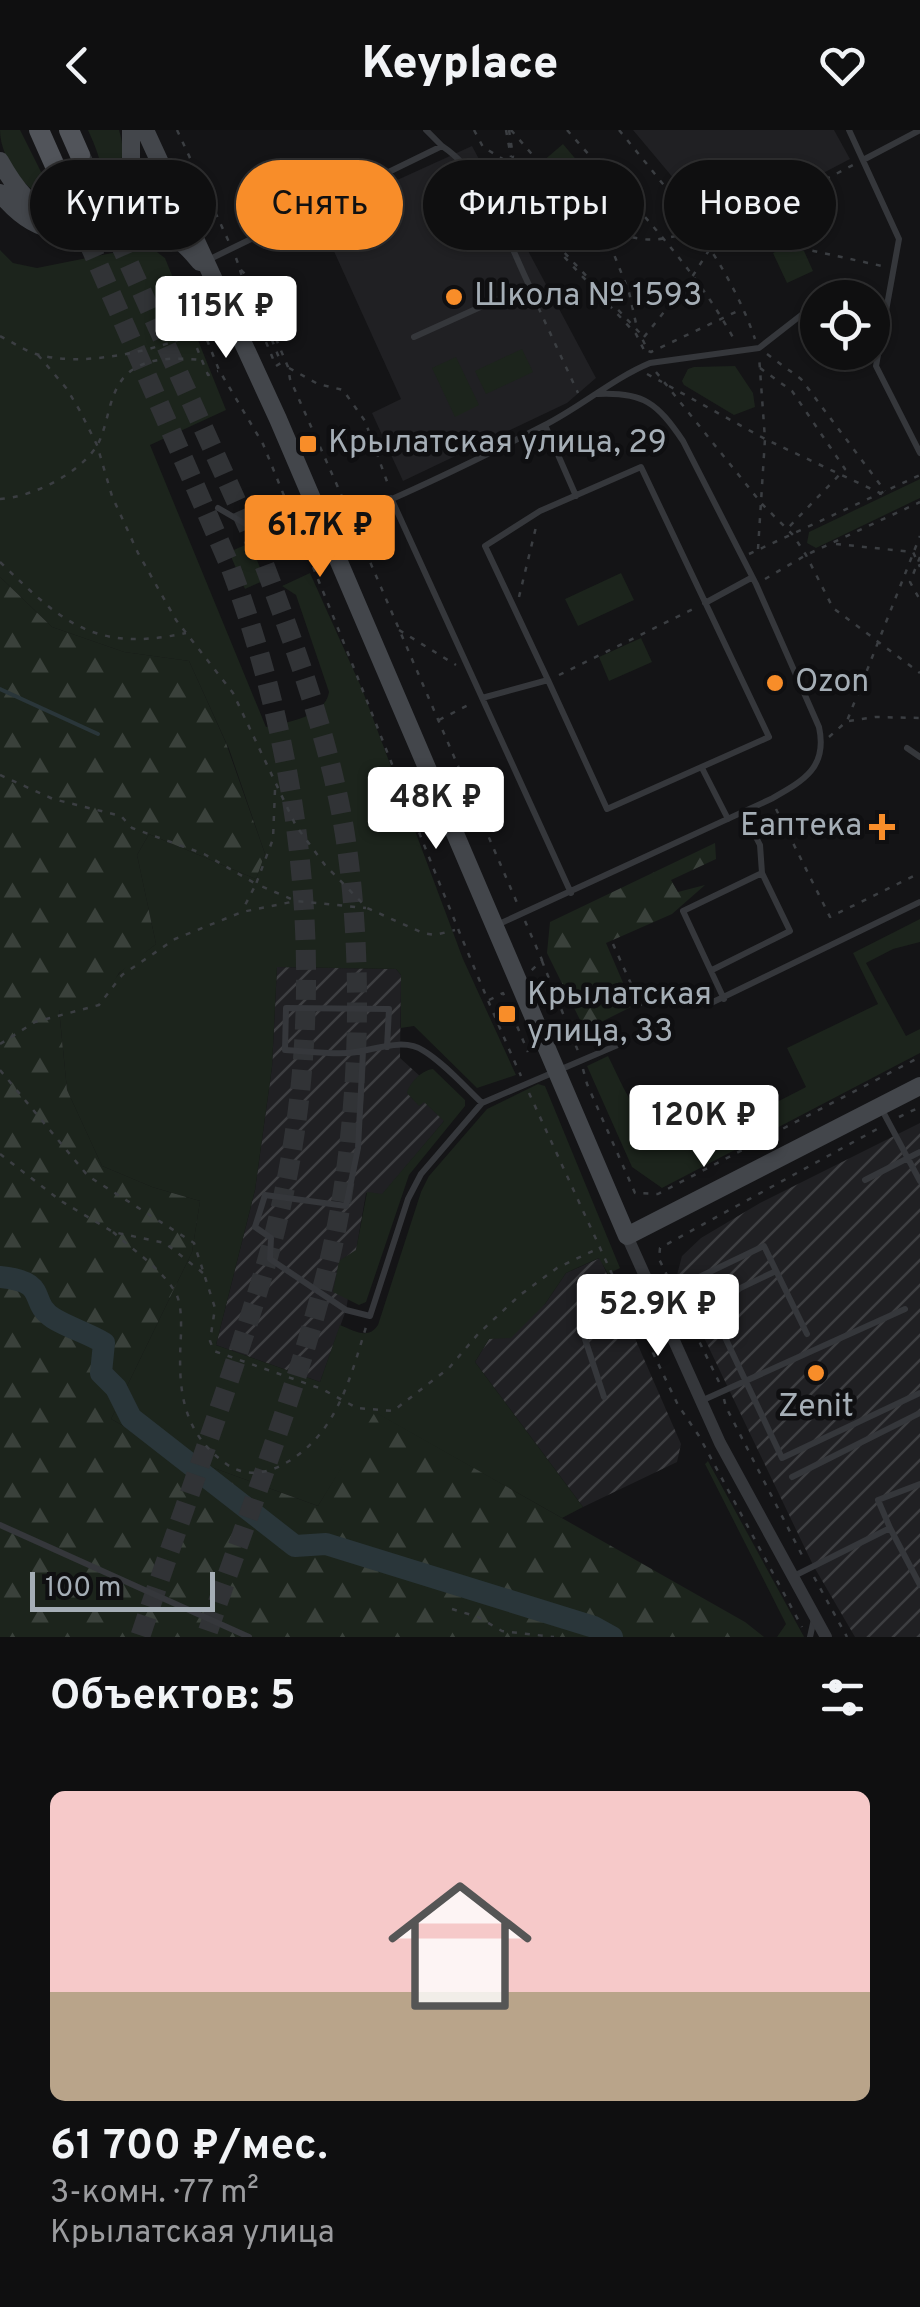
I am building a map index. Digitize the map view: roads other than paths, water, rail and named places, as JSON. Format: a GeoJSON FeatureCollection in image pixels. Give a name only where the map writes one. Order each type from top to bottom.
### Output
{"type":"FeatureCollection","features":[{"type":"Feature","properties":{"kind":"main road"},"geometry":{"type":"LineString","coordinates":[[39,130],[52,160]]}},
{"type":"Feature","properties":{"kind":"main road"},"geometry":{"type":"LineString","coordinates":[[69,130],[80,156]]}},
{"type":"Feature","properties":{"kind":"main road"},"geometry":{"type":"LineString","coordinates":[[131,130],[131,160]]}},
{"type":"Feature","properties":{"kind":"main road"},"geometry":{"type":"LineString","coordinates":[[145,130],[159,160]]}},
{"type":"Feature","properties":{"kind":"main road"},"geometry":{"type":"LineString","coordinates":[[0,161],[30,202]]}},
{"type":"Feature","properties":{"kind":"main road"},"geometry":{"type":"LineString","coordinates":[[0,193],[30,220]]}},
{"type":"Feature","properties":{"kind":"main road"},"geometry":{"type":"LineString","coordinates":[[190,250],[218,285]]}},
{"type":"Feature","properties":{"kind":"main road"},"geometry":{"type":"LineString","coordinates":[[202,250],[627,1236],[884,1115],[920,1086]]}},
{"type":"Feature","properties":{"kind":"street"},"geometry":{"type":"LineString","coordinates":[[627,1236],[700,1402],[826,1637]]}},
{"type":"Feature","properties":{"kind":"lane"},"geometry":{"type":"LineString","coordinates":[[414,337],[529,286],[497,216],[464,162],[426,130]]}},
{"type":"Feature","properties":{"kind":"lane"},"geometry":{"type":"LineString","coordinates":[[848,130],[899,239],[876,366],[920,453]]}},
{"type":"Feature","properties":{"kind":"lane"},"geometry":{"type":"LineString","coordinates":[[862,160],[920,130]]}},
{"type":"Feature","properties":{"kind":"lane"},"geometry":{"type":"LineString","coordinates":[[207,260],[442,146]]}},
{"type":"Feature","properties":{"kind":"lane"},"geometry":{"type":"LineString","coordinates":[[324,528],[546,425],[598,394],[615,379],[650,363],[758,348],[800,316]]}},
{"type":"Feature","properties":{"kind":"lane"},"geometry":{"type":"LineString","coordinates":[[493,926],[728,820],[798,784],[815,769],[822,743],[754,581],[683,442],[641,396],[598,394]]}},
{"type":"Feature","properties":{"kind":"lane"},"geometry":{"type":"LineString","coordinates":[[546,425],[576,496]]}},
{"type":"Feature","properties":{"kind":"lane"},"geometry":{"type":"LineString","coordinates":[[641,468],[769,737],[607,809],[485,546],[540,511],[576,496],[641,468]]}},
{"type":"Feature","properties":{"kind":"lane"},"geometry":{"type":"LineString","coordinates":[[391,498],[571,893]]}},
{"type":"Feature","properties":{"kind":"lane"},"geometry":{"type":"LineString","coordinates":[[218,508],[254,529],[313,502]]}},
{"type":"Feature","properties":{"kind":"lane"},"geometry":{"type":"LineString","coordinates":[[705,604],[754,581]]}},
{"type":"Feature","properties":{"kind":"lane"},"geometry":{"type":"LineString","coordinates":[[482,698],[548,680]]}},
{"type":"Feature","properties":{"kind":"lane"},"geometry":{"type":"LineString","coordinates":[[907,748],[920,757]]}},
{"type":"Feature","properties":{"kind":"lane"},"geometry":{"type":"LineString","coordinates":[[702,768],[728,820]]}},
{"type":"Feature","properties":{"kind":"lane"},"geometry":{"type":"LineString","coordinates":[[712,970],[790,932],[762,872],[760,845],[743,812]]}},
{"type":"Feature","properties":{"kind":"lane"},"geometry":{"type":"LineString","coordinates":[[724,999],[683,912],[762,872]]}},
{"type":"Feature","properties":{"kind":"lane"},"geometry":{"type":"LineString","coordinates":[[710,1004],[920,902]]}},
{"type":"Feature","properties":{"kind":"lane"},"geometry":{"type":"LineString","coordinates":[[387,1047],[388,1009],[286,1008],[284,1050],[349,1053],[387,1047],[400,1044],[422,1048],[482,1103]]}},
{"type":"Feature","properties":{"kind":"lane"},"geometry":{"type":"LineString","coordinates":[[363,1051],[358,1148],[346,1206],[265,1195],[255,1227],[271,1238],[270,1258],[346,1310],[370,1316],[408,1199],[421,1174],[482,1103],[620,1044]]}},
{"type":"Feature","properties":{"kind":"lane"},"geometry":{"type":"LineString","coordinates":[[884,1115],[920,1181]]}},
{"type":"Feature","properties":{"kind":"lane"},"geometry":{"type":"LineString","coordinates":[[865,1180],[920,1152]]}},
{"type":"Feature","properties":{"kind":"lane"},"geometry":{"type":"LineString","coordinates":[[807,1334],[764,1246],[697,1278],[782,1458],[920,1394]]}},
{"type":"Feature","properties":{"kind":"lane"},"geometry":{"type":"LineString","coordinates":[[708,1303],[776,1271]]}},
{"type":"Feature","properties":{"kind":"lane"},"geometry":{"type":"LineString","coordinates":[[604,1397],[582,1330],[655,1300]]}},
{"type":"Feature","properties":{"kind":"lane"},"geometry":{"type":"LineString","coordinates":[[700,1402],[905,1309]]}},
{"type":"Feature","properties":{"kind":"lane"},"geometry":{"type":"LineString","coordinates":[[792,1477],[920,1413]]}},
{"type":"Feature","properties":{"kind":"lane"},"geometry":{"type":"LineString","coordinates":[[920,1484],[878,1500],[920,1585]]}},
{"type":"Feature","properties":{"kind":"lane"},"geometry":{"type":"LineString","coordinates":[[0,1525],[249,1637]]}},
{"type":"Feature","properties":{"kind":"lane"},"geometry":{"type":"LineString","coordinates":[[791,1578],[890,1528]]}},
{"type":"Feature","properties":{"kind":"lane"},"geometry":{"type":"LineString","coordinates":[[809,1637],[814,1617]]}},
{"type":"Feature","properties":{"kind":"waterway"},"geometry":{"type":"LineString","coordinates":[[0,689],[98,734]]}},
{"type":"Feature","properties":{"kind":"waterway"},"geometry":{"type":"LineString","coordinates":[[0,1277],[26,1283],[45,1312],[104,1343],[101,1373],[116,1388],[131,1418],[295,1546],[326,1544],[594,1627],[612,1637]]}},
{"type":"Feature","properties":{"kind":"tunnel"},"geometry":{"type":"LineString","coordinates":[[80,155],[261,556],[285,620],[335,783],[355,924],[354,1099],[340,1211],[303,1357],[206,1637]]}},
{"type":"Feature","properties":{"kind":"tunnel"},"geometry":{"type":"LineString","coordinates":[[92,250],[230,566],[258,651],[280,738],[296,826],[304,916],[306,1006],[300,1095],[286,1184],[250,1317],[140,1637]]}},
{"type":"Feature","properties":{"kind":"place","name":"Школа № 1593"},"geometry":{"type":"Point","coordinates":[454,297]}},
{"type":"Feature","properties":{"kind":"place","name":"Крылатская улица, 29"},"geometry":{"type":"Point","coordinates":[308,444]}},
{"type":"Feature","properties":{"kind":"place","name":"Ozon"},"geometry":{"type":"Point","coordinates":[775,683]}},
{"type":"Feature","properties":{"kind":"place","name":"Еаптека"},"geometry":{"type":"Point","coordinates":[882,827]}},
{"type":"Feature","properties":{"kind":"place","name":"Крылатская улица, 33"},"geometry":{"type":"Point","coordinates":[507,1014]}},
{"type":"Feature","properties":{"kind":"place","name":"Zenit"},"geometry":{"type":"Point","coordinates":[816,1373]}}]}
